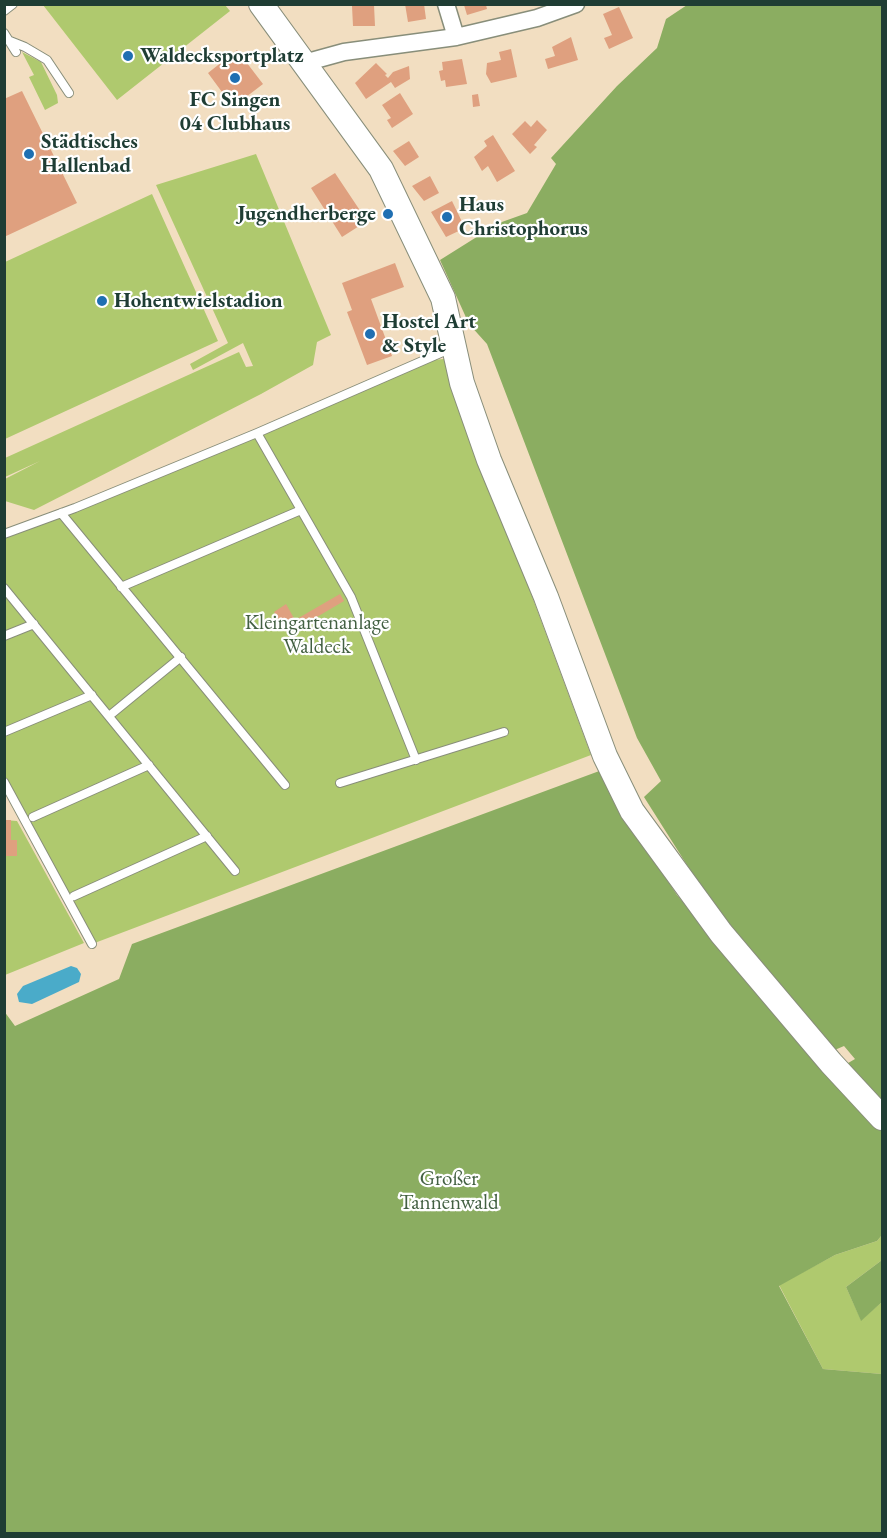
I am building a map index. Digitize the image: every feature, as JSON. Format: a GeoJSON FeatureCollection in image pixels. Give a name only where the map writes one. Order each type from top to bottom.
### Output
{"type":"FeatureCollection","features":[{"type":"Feature","properties":{"kind":"main road"},"geometry":{"type":"LineString","coordinates":[[261,4],[381,169],[443,298],[452,348],[489,459],[546,597],[605,756],[632,811],[721,933],[831,1063],[882,1118]]}},
{"type":"Feature","properties":{"kind":"street"},"geometry":{"type":"LineString","coordinates":[[446,4],[456,37]]}},
{"type":"Feature","properties":{"kind":"street"},"geometry":{"type":"LineString","coordinates":[[304,63],[344,52],[456,37],[537,18],[576,4]]}},
{"type":"Feature","properties":{"kind":"lane"},"geometry":{"type":"LineString","coordinates":[[4,11],[13,4]]}},
{"type":"Feature","properties":{"kind":"lane"},"geometry":{"type":"LineString","coordinates":[[7,37],[16,52]]}},
{"type":"Feature","properties":{"kind":"lane"},"geometry":{"type":"LineString","coordinates":[[7,37],[47,60],[69,93]]}},
{"type":"Feature","properties":{"kind":"lane"},"geometry":{"type":"LineString","coordinates":[[4,534],[257,433],[452,348]]}},
{"type":"Feature","properties":{"kind":"lane"},"geometry":{"type":"LineString","coordinates":[[257,433],[351,597],[416,760]]}},
{"type":"Feature","properties":{"kind":"lane"},"geometry":{"type":"LineString","coordinates":[[121,586],[301,510]]}},
{"type":"Feature","properties":{"kind":"lane"},"geometry":{"type":"LineString","coordinates":[[61,513],[285,785]]}},
{"type":"Feature","properties":{"kind":"lane"},"geometry":{"type":"LineString","coordinates":[[4,588],[235,871]]}},
{"type":"Feature","properties":{"kind":"lane"},"geometry":{"type":"LineString","coordinates":[[4,636],[34,624]]}},
{"type":"Feature","properties":{"kind":"lane"},"geometry":{"type":"LineString","coordinates":[[109,716],[181,657]]}},
{"type":"Feature","properties":{"kind":"lane"},"geometry":{"type":"LineString","coordinates":[[4,732],[92,695]]}},
{"type":"Feature","properties":{"kind":"lane"},"geometry":{"type":"LineString","coordinates":[[340,783],[504,732]]}},
{"type":"Feature","properties":{"kind":"lane"},"geometry":{"type":"LineString","coordinates":[[33,816],[149,765]]}},
{"type":"Feature","properties":{"kind":"lane"},"geometry":{"type":"LineString","coordinates":[[4,782],[92,944]]}},
{"type":"Feature","properties":{"kind":"lane"},"geometry":{"type":"LineString","coordinates":[[74,896],[207,836]]}},
{"type":"Feature","properties":{"kind":"green space","name":"Waldecksportplatz"},"geometry":{"type":"Polygon","coordinates":[[[43,5],[225,5],[230,11],[117,100],[43,5]]]}},
{"type":"Feature","properties":{"kind":"green space"},"geometry":{"type":"Polygon","coordinates":[[[687,5],[882,5],[882,1106],[843,1066],[855,1059],[844,1046],[830,1052],[757,961],[699,884],[644,797],[661,781],[637,738],[487,344],[469,324],[440,260],[499,223],[527,213],[556,164],[551,158],[617,86],[657,48],[666,19],[687,5]]]}},
{"type":"Feature","properties":{"kind":"green space"},"geometry":{"type":"Polygon","coordinates":[[[22,52],[41,62],[57,95],[58,103],[45,110],[29,77],[34,75],[22,52]]]}},
{"type":"Feature","properties":{"kind":"green space"},"geometry":{"type":"Polygon","coordinates":[[[256,154],[331,335],[317,342],[313,365],[34,510],[5,501],[5,479],[40,461],[5,477],[5,458],[239,352],[246,367],[253,366],[243,343],[193,370],[190,364],[228,343],[156,185],[256,154]]]}},
{"type":"Feature","properties":{"kind":"green space","name":"Hohentwielstadion"},"geometry":{"type":"Polygon","coordinates":[[[152,194],[218,341],[5,439],[5,262],[152,194]]]}},
{"type":"Feature","properties":{"kind":"green space","name":"Kleingartenanlage Waldeck"},"geometry":{"type":"Polygon","coordinates":[[[444,359],[591,755],[92,944],[5,782],[5,534],[420,361],[444,359]]]}},
{"type":"Feature","properties":{"kind":"green space","name":"Großer Tannenwald"},"geometry":{"type":"Polygon","coordinates":[[[602,770],[617,803],[677,895],[818,1062],[882,1131],[882,1235],[877,1241],[835,1255],[779,1286],[823,1369],[882,1374],[882,1533],[5,1533],[4,1011],[15,1026],[119,979],[132,944],[602,770]]]}},
{"type":"Feature","properties":{"kind":"green space"},"geometry":{"type":"Polygon","coordinates":[[[4,820],[17,821],[84,943],[5,975],[4,820]]]}},
{"type":"Feature","properties":{"kind":"green space"},"geometry":{"type":"Polygon","coordinates":[[[882,1235],[882,1260],[846,1287],[861,1320],[882,1302],[882,1374],[823,1369],[779,1285],[835,1255],[877,1241],[882,1235]]]}},
{"type":"Feature","properties":{"kind":"green space"},"geometry":{"type":"Polygon","coordinates":[[[882,1260],[882,1302],[861,1321],[846,1287],[882,1260]]]}},
{"type":"Feature","properties":{"kind":"water"},"geometry":{"type":"Polygon","coordinates":[[[71,966],[77,968],[81,974],[79,982],[32,1004],[19,1002],[17,994],[23,986],[71,966]]]}},
{"type":"Feature","properties":{"kind":"building"},"geometry":{"type":"Polygon","coordinates":[[[405,4],[424,4],[426,19],[408,22],[405,4]]]}},
{"type":"Feature","properties":{"kind":"building"},"geometry":{"type":"Polygon","coordinates":[[[374,5],[375,26],[353,26],[352,6],[374,5]]]}},
{"type":"Feature","properties":{"kind":"building"},"geometry":{"type":"Polygon","coordinates":[[[464,5],[486,5],[487,9],[467,15],[464,5]]]}},
{"type":"Feature","properties":{"kind":"building"},"geometry":{"type":"Polygon","coordinates":[[[619,7],[633,38],[609,49],[604,38],[612,35],[603,14],[619,7]]]}},
{"type":"Feature","properties":{"kind":"building"},"geometry":{"type":"Polygon","coordinates":[[[571,37],[578,60],[548,69],[545,59],[555,56],[552,47],[571,37]]]}},
{"type":"Feature","properties":{"kind":"building"},"geometry":{"type":"Polygon","coordinates":[[[511,49],[517,77],[491,83],[486,74],[487,63],[501,60],[499,52],[511,49]]]}},
{"type":"Feature","properties":{"kind":"building","name":"FC Singen 04 Clubhaus"},"geometry":{"type":"Polygon","coordinates":[[[237,50],[263,84],[233,107],[208,73],[237,50]]]}},
{"type":"Feature","properties":{"kind":"building"},"geometry":{"type":"Polygon","coordinates":[[[462,59],[467,84],[446,87],[445,80],[441,81],[439,71],[443,70],[442,62],[462,59]]]}},
{"type":"Feature","properties":{"kind":"building"},"geometry":{"type":"Polygon","coordinates":[[[376,63],[388,78],[393,72],[409,66],[410,79],[395,88],[391,82],[366,99],[355,83],[376,63]]]}},
{"type":"Feature","properties":{"kind":"building","name":"Städtisches Hallenbad"},"geometry":{"type":"Polygon","coordinates":[[[22,91],[77,203],[4,237],[4,99],[22,91]]]}},
{"type":"Feature","properties":{"kind":"building"},"geometry":{"type":"Polygon","coordinates":[[[400,93],[413,114],[392,128],[387,120],[391,118],[382,105],[400,93]]]}},
{"type":"Feature","properties":{"kind":"building"},"geometry":{"type":"Polygon","coordinates":[[[478,94],[480,106],[473,107],[472,95],[478,94]]]}},
{"type":"Feature","properties":{"kind":"building"},"geometry":{"type":"Polygon","coordinates":[[[537,120],[547,130],[534,145],[537,147],[530,154],[512,134],[525,121],[531,127],[537,120]]]}},
{"type":"Feature","properties":{"kind":"building"},"geometry":{"type":"Polygon","coordinates":[[[493,135],[515,171],[497,182],[488,166],[482,171],[474,157],[487,146],[484,141],[493,135]]]}},
{"type":"Feature","properties":{"kind":"building"},"geometry":{"type":"Polygon","coordinates":[[[409,141],[419,157],[405,166],[393,151],[409,141]]]}},
{"type":"Feature","properties":{"kind":"building"},"geometry":{"type":"Polygon","coordinates":[[[335,173],[367,221],[342,237],[311,188],[335,173]]]}},
{"type":"Feature","properties":{"kind":"building"},"geometry":{"type":"Polygon","coordinates":[[[430,176],[439,193],[424,201],[412,186],[430,176]]]}},
{"type":"Feature","properties":{"kind":"building","name":"Haus Christophorus"},"geometry":{"type":"Polygon","coordinates":[[[452,201],[465,228],[446,237],[431,212],[452,201]]]}},
{"type":"Feature","properties":{"kind":"building","name":"Hostel Art & Style"},"geometry":{"type":"Polygon","coordinates":[[[395,263],[404,287],[371,299],[392,356],[367,365],[347,312],[352,310],[342,283],[395,263]]]}},
{"type":"Feature","properties":{"kind":"building"},"geometry":{"type":"Polygon","coordinates":[[[340,594],[344,601],[288,634],[274,612],[286,604],[295,620],[340,594]]]}},
{"type":"Feature","properties":{"kind":"building"},"geometry":{"type":"Polygon","coordinates":[[[4,820],[11,820],[11,840],[17,840],[17,856],[4,856],[4,820]]]}},
{"type":"Feature","properties":{"kind":"place","name":"Waldecksportplatz"},"geometry":{"type":"Point","coordinates":[128,56]}},
{"type":"Feature","properties":{"kind":"place","name":"FC Singen 04 Clubhaus"},"geometry":{"type":"Point","coordinates":[235,78]}},
{"type":"Feature","properties":{"kind":"place","name":"Städtisches Hallenbad"},"geometry":{"type":"Point","coordinates":[29,154]}},
{"type":"Feature","properties":{"kind":"place","name":"Jugendherberge"},"geometry":{"type":"Point","coordinates":[388,214]}},
{"type":"Feature","properties":{"kind":"place","name":"Haus Christophorus"},"geometry":{"type":"Point","coordinates":[447,217]}},
{"type":"Feature","properties":{"kind":"place","name":"Hohentwielstadion"},"geometry":{"type":"Point","coordinates":[102,301]}},
{"type":"Feature","properties":{"kind":"place","name":"Hostel Art & Style"},"geometry":{"type":"Point","coordinates":[370,334]}}]}
